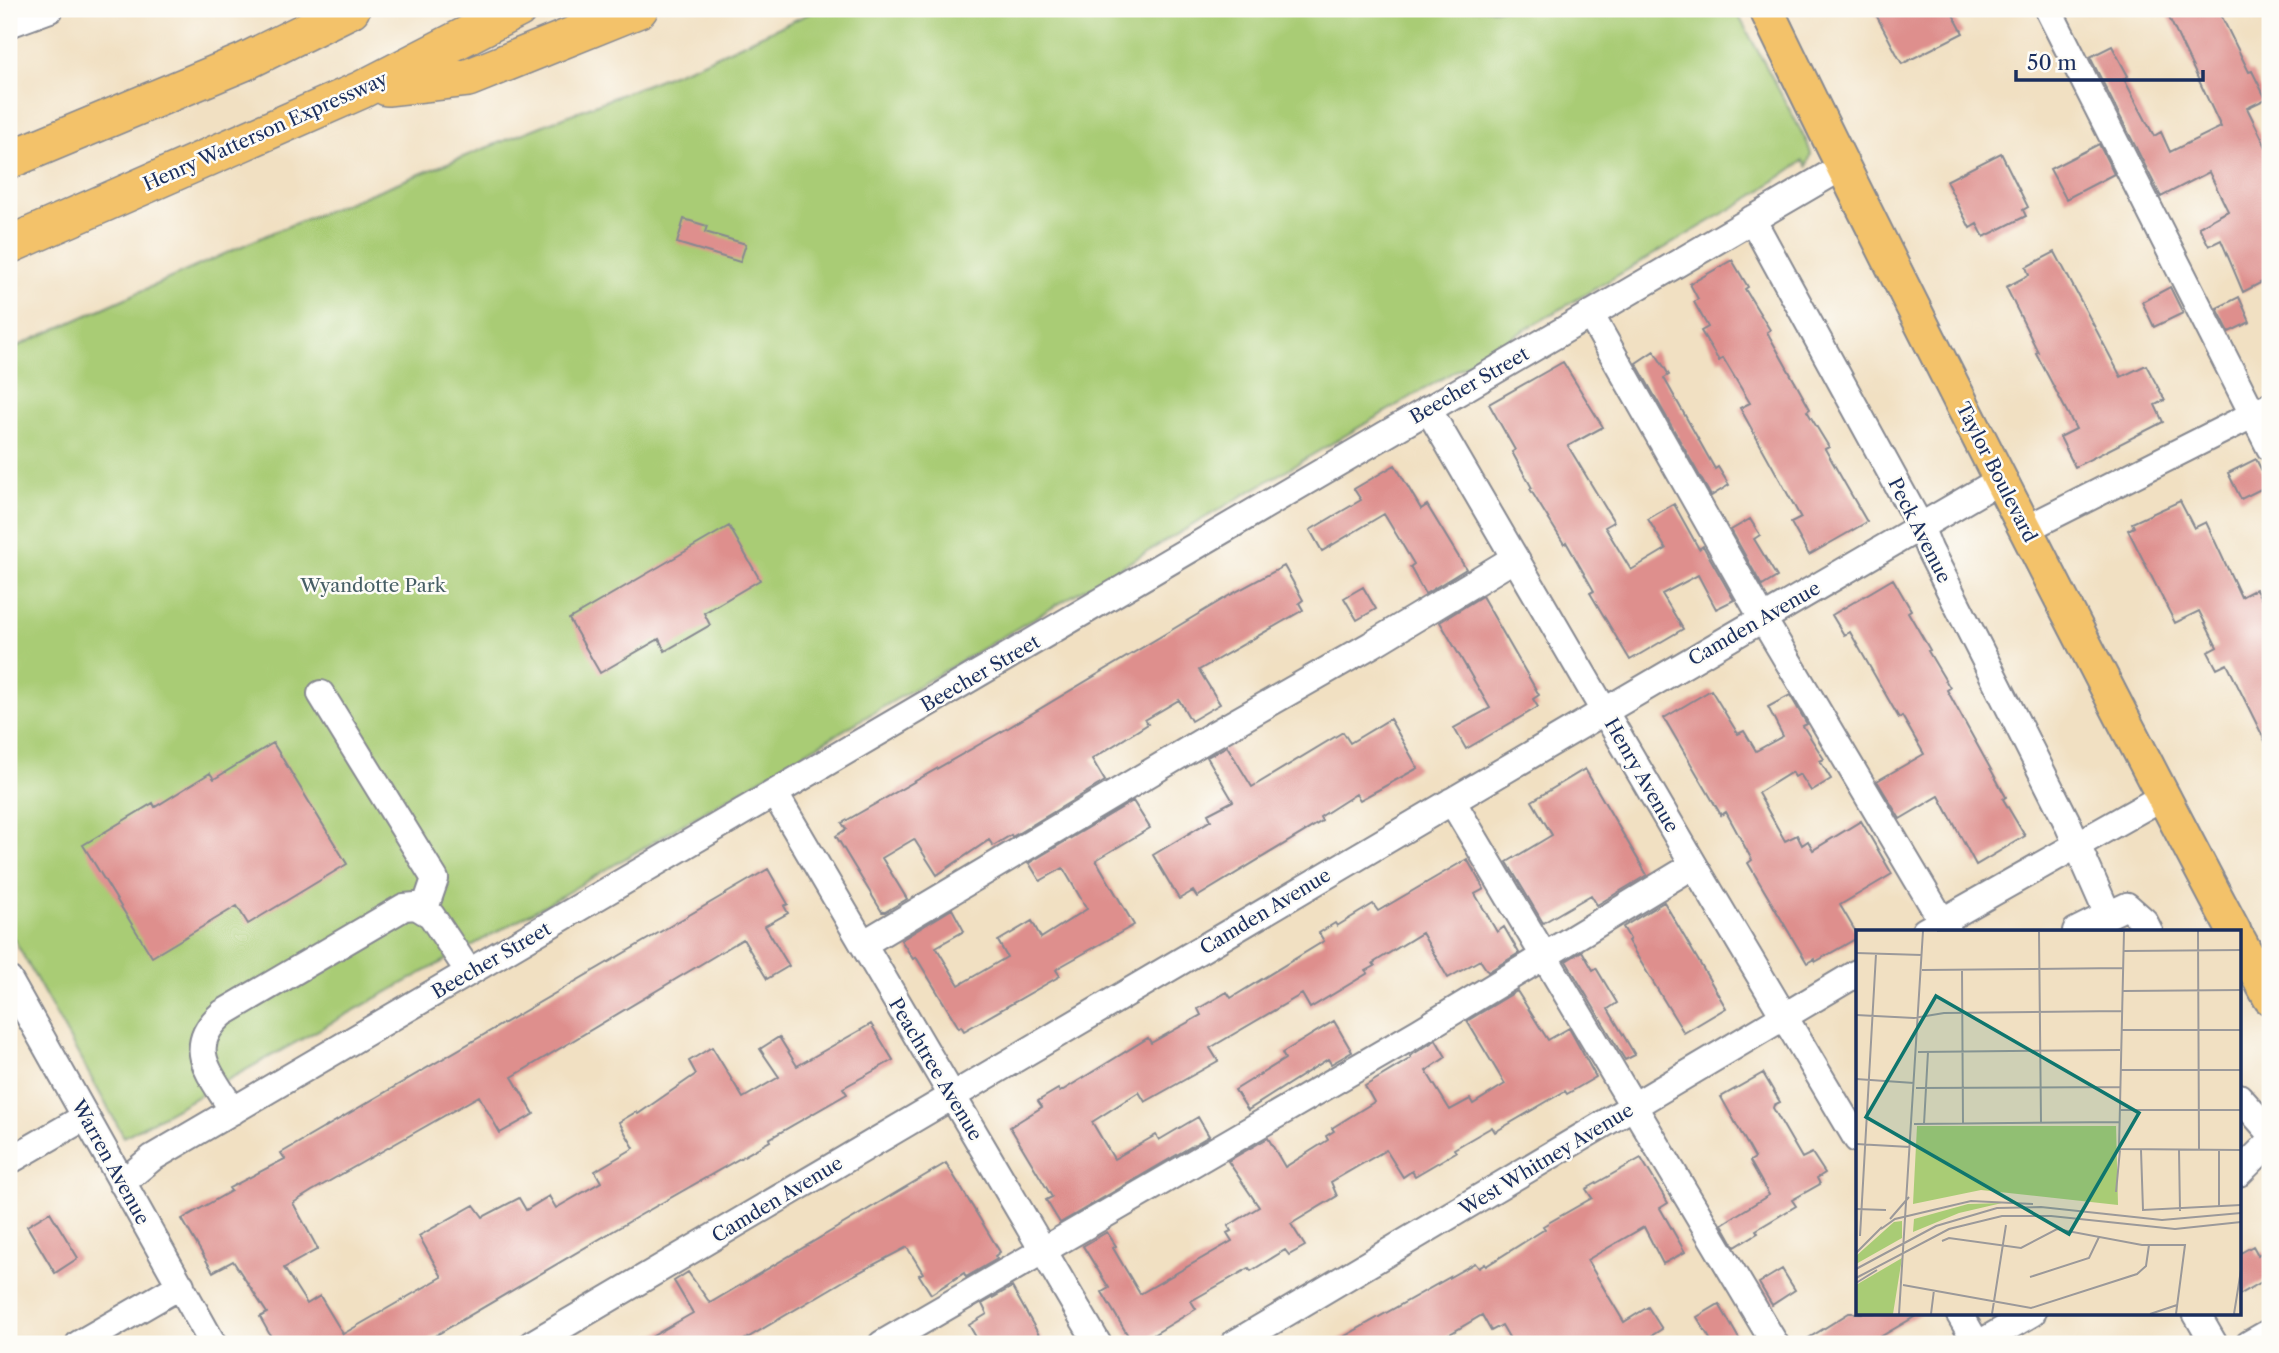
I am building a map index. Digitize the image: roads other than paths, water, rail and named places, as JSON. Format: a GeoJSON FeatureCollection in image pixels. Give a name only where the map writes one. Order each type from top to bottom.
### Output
{"type":"FeatureCollection","features":[{"type":"Feature","properties":{"kind":"highway"},"geometry":{"type":"LineString","coordinates":[[9,160],[244,62],[351,9]]}},
{"type":"Feature","properties":{"kind":"highway","name":"Henry Watterson Expressway"},"geometry":{"type":"LineString","coordinates":[[9,245],[361,90],[518,9]]}},
{"type":"Feature","properties":{"kind":"highway"},"geometry":{"type":"LineString","coordinates":[[361,90],[468,78],[639,9]]}},
{"type":"Feature","properties":{"kind":"main road","name":"Taylor Boulevard"},"geometry":{"type":"LineString","coordinates":[[1766,9],[1842,167],[2000,480],[2162,797],[2233,930]]}},
{"type":"Feature","properties":{"kind":"main road"},"geometry":{"type":"LineString","coordinates":[[2240,942],[2270,998]]}},
{"type":"Feature","properties":{"kind":"street"},"geometry":{"type":"LineString","coordinates":[[9,24],[50,9]]}},
{"type":"Feature","properties":{"kind":"street"},"geometry":{"type":"LineString","coordinates":[[2048,9],[2262,410],[2270,448]]}},
{"type":"Feature","properties":{"kind":"street","name":"Beecher Street"},"geometry":{"type":"LineString","coordinates":[[122,1183],[152,1158],[1842,167]]}},
{"type":"Feature","properties":{"kind":"street","name":"Peck Avenue"},"geometry":{"type":"LineString","coordinates":[[1752,219],[1920,526],[2078,847],[2108,915]]}},
{"type":"Feature","properties":{"kind":"street"},"geometry":{"type":"LineString","coordinates":[[1590,314],[1763,619],[1950,925],[2162,797]]}},
{"type":"Feature","properties":{"kind":"street","name":"Henry Avenue"},"geometry":{"type":"LineString","coordinates":[[1428,409],[1856,1137]]}},
{"type":"Feature","properties":{"kind":"street"},"geometry":{"type":"LineString","coordinates":[[2026,529],[2262,410]]}},
{"type":"Feature","properties":{"kind":"street","name":"Camden Avenue"},"geometry":{"type":"LineString","coordinates":[[532,1344],[2000,480]]}},
{"type":"Feature","properties":{"kind":"street"},"geometry":{"type":"LineString","coordinates":[[863,944],[1515,558]]}},
{"type":"Feature","properties":{"kind":"street"},"geometry":{"type":"LineString","coordinates":[[321,694],[435,879],[424,911]]}},
{"type":"Feature","properties":{"kind":"street","name":"Peachtree Avenue"},"geometry":{"type":"LineString","coordinates":[[775,793],[1098,1344]]}},
{"type":"Feature","properties":{"kind":"street"},"geometry":{"type":"LineString","coordinates":[[1452,801],[1775,1344]]}},
{"type":"Feature","properties":{"kind":"street"},"geometry":{"type":"LineString","coordinates":[[882,1344],[1419,1032],[1694,865]]}},
{"type":"Feature","properties":{"kind":"street"},"geometry":{"type":"LineString","coordinates":[[233,1111],[202,1057],[202,1043],[209,1025],[223,1013],[404,907],[416,906],[431,915],[469,972]]}},
{"type":"Feature","properties":{"kind":"street"},"geometry":{"type":"LineString","coordinates":[[2082,930],[2127,906],[2144,921],[2148,930]]}},
{"type":"Feature","properties":{"kind":"street","name":"West Whitney Avenue"},"geometry":{"type":"LineString","coordinates":[[1234,1344],[1856,974]]}},
{"type":"Feature","properties":{"kind":"street","name":"Warren Avenue"},"geometry":{"type":"LineString","coordinates":[[9,980],[213,1344]]}},
{"type":"Feature","properties":{"kind":"street"},"geometry":{"type":"LineString","coordinates":[[2240,1099],[2269,1145],[2240,1172]]}},
{"type":"Feature","properties":{"kind":"street"},"geometry":{"type":"LineString","coordinates":[[9,1161],[85,1117]]}},
{"type":"Feature","properties":{"kind":"street"},"geometry":{"type":"LineString","coordinates":[[79,1344],[181,1285]]}},
{"type":"Feature","properties":{"kind":"street"},"geometry":{"type":"LineString","coordinates":[[1960,1314],[1978,1344],[2030,1314]]}},
{"type":"Feature","properties":{"kind":"street"},"geometry":{"type":"LineString","coordinates":[[2249,1344],[2270,1332]]}},
{"type":"Feature","properties":{"kind":"park label","name":"Wyandotte Park"},"geometry":{"type":"Point","coordinates":[373,585]}}]}
